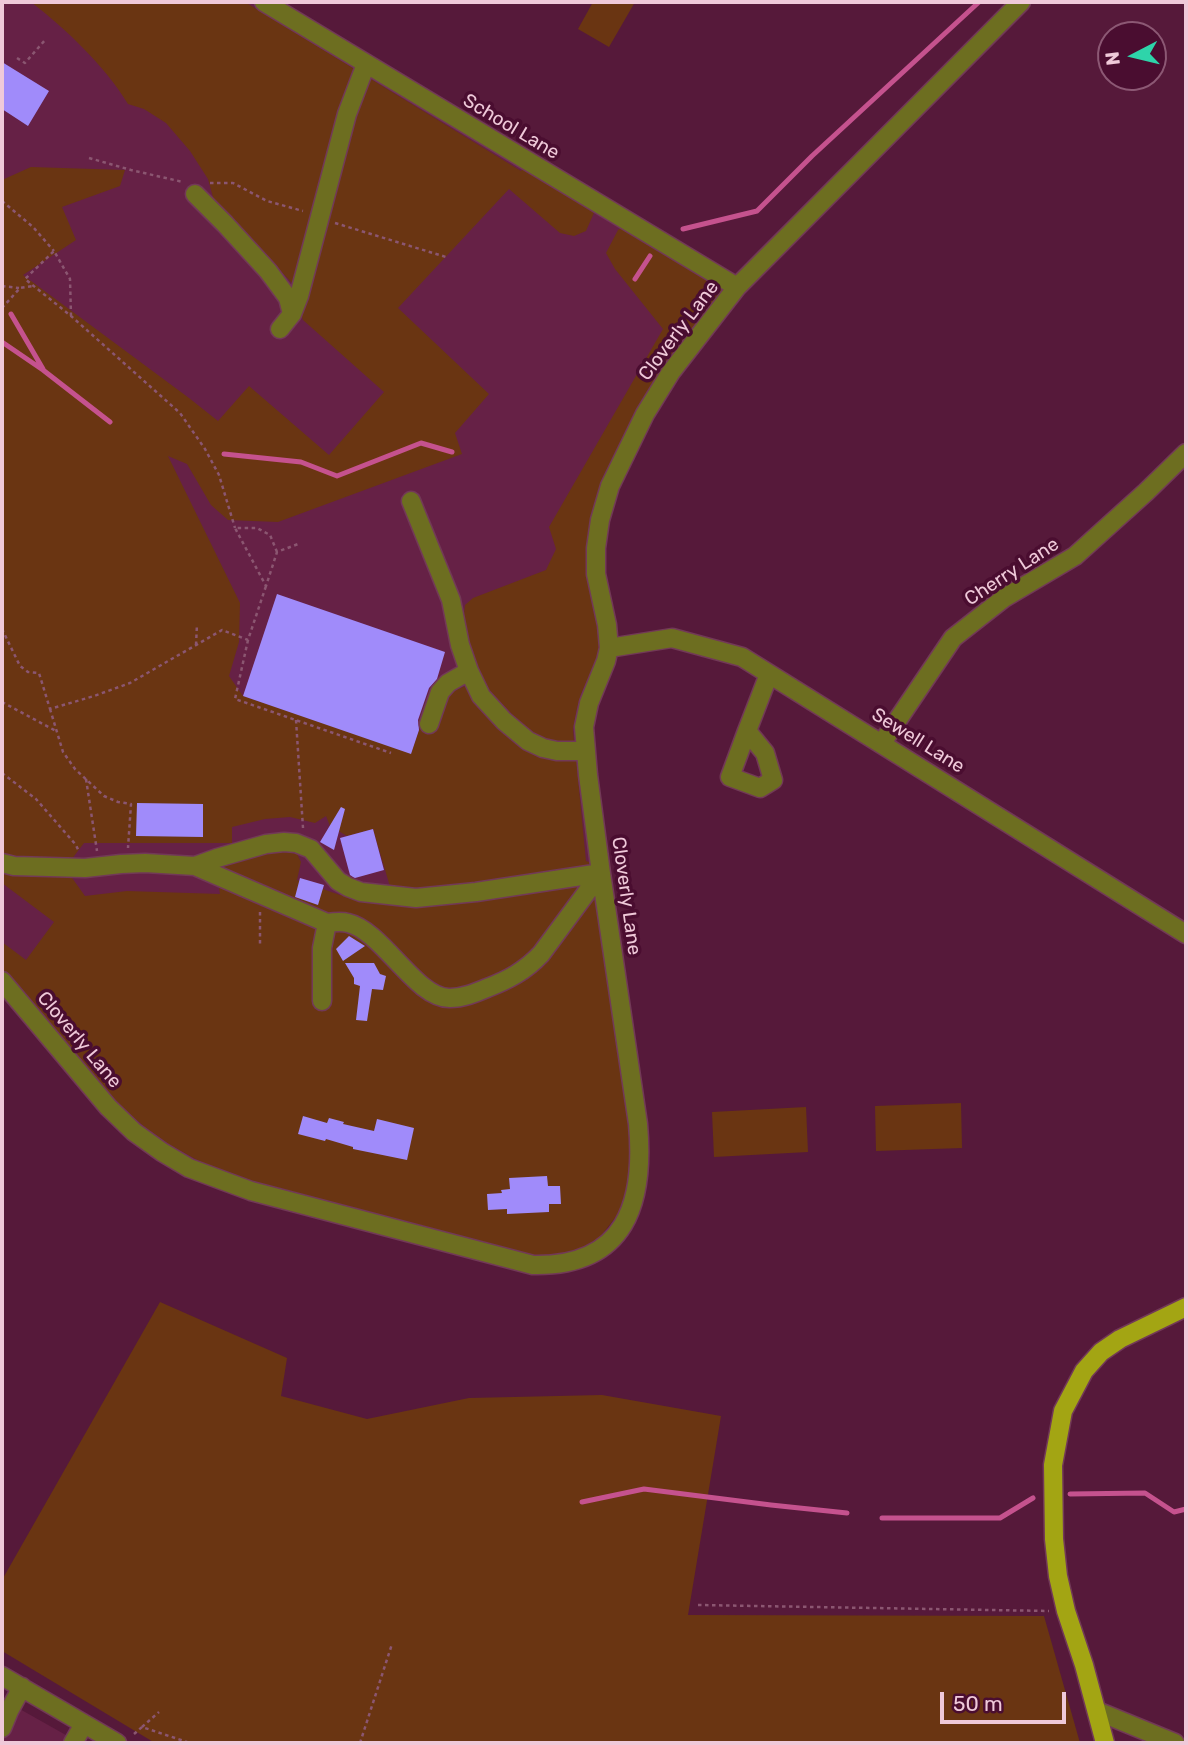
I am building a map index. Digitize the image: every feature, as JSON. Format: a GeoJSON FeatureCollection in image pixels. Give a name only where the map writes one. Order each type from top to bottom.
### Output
{"type":"FeatureCollection","features":[{"type":"Feature","properties":{"kind":"main road"},"geometry":{"type":"LineString","coordinates":[[1105,1743],[1058,1576],[1054,1539],[1053,1465],[1063,1411],[1084,1371],[1101,1352],[1120,1339],[1186,1307]]}},
{"type":"Feature","properties":{"kind":"street","name":"School Lane"},"geometry":{"type":"LineString","coordinates":[[264,2],[737,287]]}},
{"type":"Feature","properties":{"kind":"street","name":"Cloverly Lane"},"geometry":{"type":"LineString","coordinates":[[2,981],[108,1107],[134,1132],[189,1168],[251,1191],[533,1265],[555,1266],[575,1262],[592,1255],[606,1244],[622,1227],[634,1203],[641,1153],[601,873],[584,727],[589,703],[609,648],[596,574],[596,548],[600,520],[610,486],[645,414],[671,372],[737,287],[1021,2]]}},
{"type":"Feature","properties":{"kind":"street"},"geometry":{"type":"LineString","coordinates":[[280,329],[292,314],[299,296],[347,114],[366,64]]}},
{"type":"Feature","properties":{"kind":"street"},"geometry":{"type":"LineString","coordinates":[[191,189],[268,271],[288,298],[292,314]]}},
{"type":"Feature","properties":{"kind":"street","name":"Cherry Lane"},"geometry":{"type":"LineString","coordinates":[[882,743],[953,638],[1004,598],[1075,556],[1186,453]]}},
{"type":"Feature","properties":{"kind":"street"},"geometry":{"type":"LineString","coordinates":[[411,501],[451,600],[460,645],[481,696],[528,741],[557,751],[586,751]]}},
{"type":"Feature","properties":{"kind":"street","name":"Sewell Lane"},"geometry":{"type":"LineString","coordinates":[[609,648],[672,638],[742,657],[1186,934]]}},
{"type":"Feature","properties":{"kind":"street"},"geometry":{"type":"LineString","coordinates":[[429,724],[440,692],[448,683],[469,671]]}},
{"type":"Feature","properties":{"kind":"street"},"geometry":{"type":"LineString","coordinates":[[747,731],[769,674]]}},
{"type":"Feature","properties":{"kind":"street"},"geometry":{"type":"LineString","coordinates":[[2,863],[14,866],[85,868],[128,864],[195,866],[266,844],[296,843],[311,849],[338,881],[348,887],[361,892],[416,898],[601,873]]}},
{"type":"Feature","properties":{"kind":"street"},"geometry":{"type":"LineString","coordinates":[[195,866],[327,923],[351,923],[366,930],[423,986],[447,999],[461,997],[510,979],[530,966],[601,873]]}},
{"type":"Feature","properties":{"kind":"street"},"geometry":{"type":"LineString","coordinates":[[322,1001],[322,948],[327,923]]}},
{"type":"Feature","properties":{"kind":"street"},"geometry":{"type":"LineString","coordinates":[[2,1676],[117,1743]]}},
{"type":"Feature","properties":{"kind":"street"},"geometry":{"type":"LineString","coordinates":[[2,1728],[22,1687]]}},
{"type":"Feature","properties":{"kind":"street"},"geometry":{"type":"LineString","coordinates":[[1097,1711],[1175,1743]]}},
{"type":"Feature","properties":{"kind":"street"},"geometry":{"type":"LineString","coordinates":[[73,1743],[84,1724]]}},
{"type":"Feature","properties":{"kind":"path"},"geometry":{"type":"LineString","coordinates":[[17,58],[25,64],[45,40]]}},
{"type":"Feature","properties":{"kind":"path"},"geometry":{"type":"LineString","coordinates":[[89,158],[191,189]]}},
{"type":"Feature","properties":{"kind":"path"},"geometry":{"type":"LineString","coordinates":[[210,183],[233,183],[267,201],[446,257]]}},
{"type":"Feature","properties":{"kind":"path"},"geometry":{"type":"LineString","coordinates":[[2,201],[33,227],[54,251],[70,279],[71,316]]}},
{"type":"Feature","properties":{"kind":"path"},"geometry":{"type":"LineString","coordinates":[[54,251],[25,279],[180,413],[219,475],[235,528],[266,586]]}},
{"type":"Feature","properties":{"kind":"path"},"geometry":{"type":"LineString","coordinates":[[2,286],[33,286]]}},
{"type":"Feature","properties":{"kind":"path"},"geometry":{"type":"LineString","coordinates":[[2,308],[20,288]]}},
{"type":"Feature","properties":{"kind":"path"},"geometry":{"type":"LineString","coordinates":[[235,528],[257,528],[270,535],[276,552],[248,640],[234,699],[391,753]]}},
{"type":"Feature","properties":{"kind":"path"},"geometry":{"type":"LineString","coordinates":[[276,552],[298,544]]}},
{"type":"Feature","properties":{"kind":"path"},"geometry":{"type":"LineString","coordinates":[[196,645],[197,624]]}},
{"type":"Feature","properties":{"kind":"path"},"geometry":{"type":"LineString","coordinates":[[2,629],[20,666],[28,673],[39,673],[63,752],[75,769],[104,796],[131,804],[128,864]]}},
{"type":"Feature","properties":{"kind":"path"},"geometry":{"type":"LineString","coordinates":[[50,709],[130,683],[222,630],[248,640]]}},
{"type":"Feature","properties":{"kind":"path"},"geometry":{"type":"LineString","coordinates":[[2,702],[56,731]]}},
{"type":"Feature","properties":{"kind":"path"},"geometry":{"type":"LineString","coordinates":[[296,720],[304,846]]}},
{"type":"Feature","properties":{"kind":"path"},"geometry":{"type":"LineString","coordinates":[[2,773],[44,808],[76,845],[85,868]]}},
{"type":"Feature","properties":{"kind":"path"},"geometry":{"type":"LineString","coordinates":[[86,779],[96,843]]}},
{"type":"Feature","properties":{"kind":"path"},"geometry":{"type":"LineString","coordinates":[[129,828],[136,825]]}},
{"type":"Feature","properties":{"kind":"path"},"geometry":{"type":"LineString","coordinates":[[260,894],[260,946]]}},
{"type":"Feature","properties":{"kind":"path"},"geometry":{"type":"LineString","coordinates":[[698,1605],[1066,1611]]}},
{"type":"Feature","properties":{"kind":"path"},"geometry":{"type":"LineString","coordinates":[[360,1743],[392,1644]]}},
{"type":"Feature","properties":{"kind":"path"},"geometry":{"type":"LineString","coordinates":[[134,1734],[159,1712]]}},
{"type":"Feature","properties":{"kind":"path"},"geometry":{"type":"LineString","coordinates":[[142,1727],[190,1743]]}},
{"type":"Feature","properties":{"kind":"shaded area"},"geometry":{"type":"Polygon","coordinates":[[[2,2],[264,2],[737,287],[671,372],[600,520],[607,625],[589,703],[619,998],[471,1039],[288,1035],[280,1199],[162,1152],[2,981],[2,2]]]}},
{"type":"Feature","properties":{"kind":"shaded area"},"geometry":{"type":"Polygon","coordinates":[[[31,2],[245,2],[521,171],[526,165],[597,206],[586,231],[574,236],[560,233],[509,189],[398,308],[489,394],[455,433],[462,454],[278,522],[228,520],[211,505],[187,464],[168,456],[240,603],[239,642],[229,676],[243,696],[411,753],[420,728],[432,732],[442,703],[451,693],[466,686],[522,747],[548,758],[576,758],[586,861],[589,862],[631,1131],[632,1174],[623,1208],[600,1237],[581,1251],[555,1257],[527,1255],[236,1178],[197,1160],[170,1145],[115,1102],[2,968],[2,942],[26,960],[54,922],[2,883],[2,180],[31,167],[125,170],[120,186],[62,207],[76,240],[23,275],[218,421],[249,386],[329,455],[384,392],[303,320],[292,283],[214,201],[208,179],[190,151],[166,123],[144,109],[128,104],[96,62],[31,2]],[[326,816],[315,823],[290,817],[265,819],[232,827],[232,843],[84,843],[65,868],[85,896],[127,891],[220,894],[218,882],[225,865],[261,854],[287,852],[297,854],[301,862],[297,880],[340,895],[391,890],[373,829],[347,836],[330,826],[326,816]]]}},
{"type":"Feature","properties":{"kind":"shaded area"},"geometry":{"type":"Polygon","coordinates":[[[593,2],[635,2],[609,47],[578,29],[593,2]]]}},
{"type":"Feature","properties":{"kind":"shaded area"},"geometry":{"type":"Polygon","coordinates":[[[626,224],[731,290],[662,370],[604,475],[590,531],[587,572],[600,639],[598,656],[577,708],[573,729],[574,744],[552,743],[527,730],[486,687],[474,663],[464,615],[465,605],[473,598],[546,570],[556,549],[549,527],[663,329],[615,269],[606,253],[618,230],[626,224]]]}},
{"type":"Feature","properties":{"kind":"shaded area"},"geometry":{"type":"Polygon","coordinates":[[[961,1103],[962,1148],[876,1151],[875,1106],[961,1103]]]}},
{"type":"Feature","properties":{"kind":"shaded area"},"geometry":{"type":"Polygon","coordinates":[[[806,1107],[808,1152],[714,1157],[712,1112],[806,1107]]]}},
{"type":"Feature","properties":{"kind":"shaded area"},"geometry":{"type":"Polygon","coordinates":[[[160,1302],[287,1358],[281,1396],[367,1419],[469,1398],[602,1395],[721,1416],[688,1615],[1044,1616],[1080,1743],[155,1743],[2,1651],[2,1580],[160,1302]]]}},
{"type":"Feature","properties":{"kind":"shaded area"},"geometry":{"type":"Polygon","coordinates":[[[2,1699],[80,1743],[2,1743],[2,1699]]]}},
{"type":"Feature","properties":{"kind":"building"},"geometry":{"type":"Polygon","coordinates":[[[2,62],[49,91],[28,126],[2,109],[2,62]]]}},
{"type":"Feature","properties":{"kind":"building"},"geometry":{"type":"Polygon","coordinates":[[[277,594],[445,652],[437,679],[429,688],[418,720],[419,730],[411,754],[243,696],[277,594]]]}},
{"type":"Feature","properties":{"kind":"building"},"geometry":{"type":"Polygon","coordinates":[[[137,803],[203,804],[203,837],[136,836],[137,803]]]}},
{"type":"Feature","properties":{"kind":"building"},"geometry":{"type":"Polygon","coordinates":[[[341,807],[345,809],[334,850],[320,842],[341,807]]]}},
{"type":"Feature","properties":{"kind":"building"},"geometry":{"type":"Polygon","coordinates":[[[373,829],[384,870],[355,878],[350,875],[340,838],[373,829]]]}},
{"type":"Feature","properties":{"kind":"building"},"geometry":{"type":"Polygon","coordinates":[[[300,878],[324,885],[318,905],[295,897],[300,878]]]}},
{"type":"Feature","properties":{"kind":"building"},"geometry":{"type":"Polygon","coordinates":[[[349,936],[365,946],[343,961],[336,949],[349,936]]]}},
{"type":"Feature","properties":{"kind":"building"},"geometry":{"type":"Polygon","coordinates":[[[345,963],[374,963],[380,974],[386,976],[383,990],[372,989],[367,1021],[356,1020],[360,986],[354,984],[354,978],[345,963]]]}},
{"type":"Feature","properties":{"kind":"building"},"geometry":{"type":"Polygon","coordinates":[[[303,1116],[327,1123],[329,1118],[374,1131],[377,1119],[414,1128],[407,1160],[298,1134],[303,1116]]]}},
{"type":"Feature","properties":{"kind":"building"},"geometry":{"type":"Polygon","coordinates":[[[547,1176],[548,1186],[560,1186],[561,1204],[549,1204],[549,1212],[507,1214],[507,1209],[488,1210],[487,1194],[502,1193],[501,1190],[510,1189],[509,1178],[547,1176]]]}},
{"type":"Feature","properties":{"kind":"waterway"},"geometry":{"type":"LineString","coordinates":[[683,229],[757,211],[812,156],[979,2]]}},
{"type":"Feature","properties":{"kind":"waterway"},"geometry":{"type":"LineString","coordinates":[[635,279],[650,256]]}},
{"type":"Feature","properties":{"kind":"waterway"},"geometry":{"type":"LineString","coordinates":[[11,314],[43,369]]}},
{"type":"Feature","properties":{"kind":"waterway"},"geometry":{"type":"LineString","coordinates":[[2,342],[110,422]]}},
{"type":"Feature","properties":{"kind":"waterway"},"geometry":{"type":"LineString","coordinates":[[224,454],[301,462],[337,476],[421,443],[452,452]]}},
{"type":"Feature","properties":{"kind":"waterway"},"geometry":{"type":"LineString","coordinates":[[582,1502],[644,1489],[847,1513]]}},
{"type":"Feature","properties":{"kind":"waterway"},"geometry":{"type":"LineString","coordinates":[[1070,1494],[1145,1493],[1174,1512],[1186,1509]]}},
{"type":"Feature","properties":{"kind":"waterway"},"geometry":{"type":"LineString","coordinates":[[882,1518],[1000,1518],[1033,1498]]}}]}
